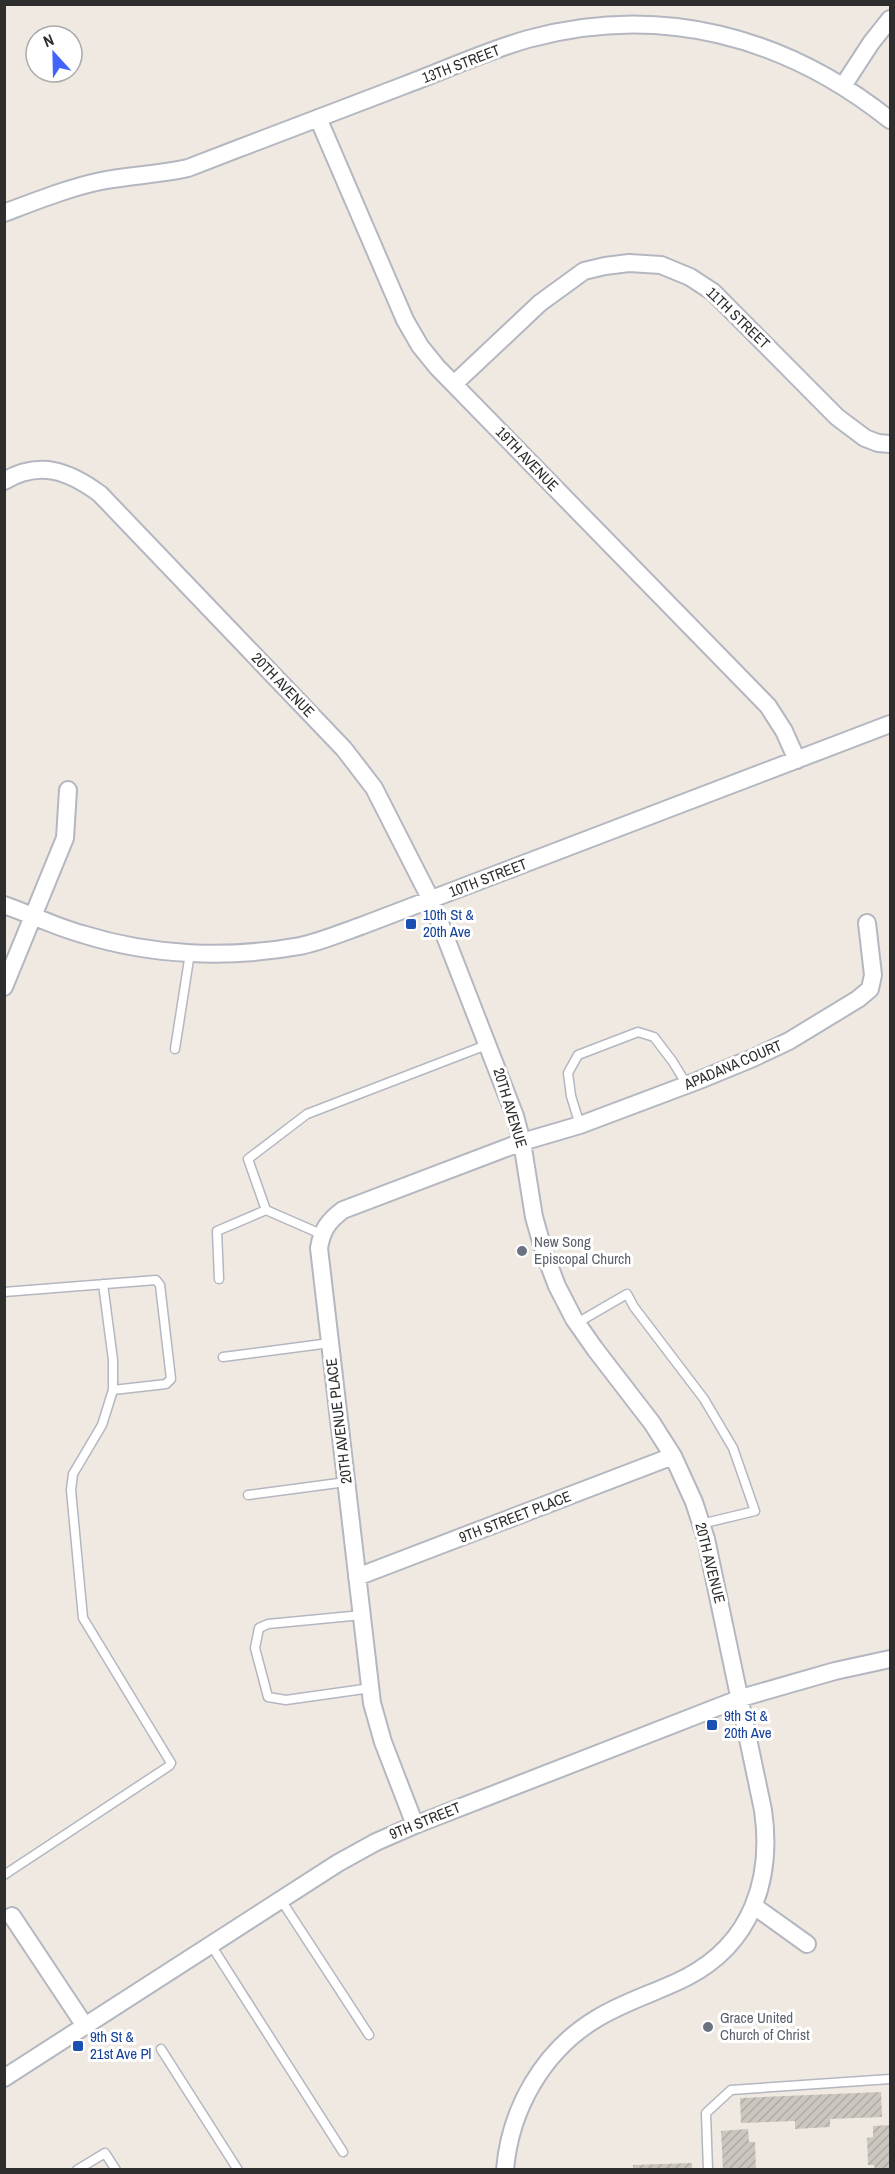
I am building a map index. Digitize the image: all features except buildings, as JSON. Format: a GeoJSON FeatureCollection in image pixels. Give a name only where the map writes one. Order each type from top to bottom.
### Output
{"type":"FeatureCollection","features":[{"type":"Feature","properties":{"kind":"street"},"geometry":{"type":"LineString","coordinates":[[843,86],[871,43],[891,19]]}},
{"type":"Feature","properties":{"kind":"street","name":"13TH STREET"},"geometry":{"type":"LineString","coordinates":[[4,213],[73,188],[103,180],[155,175],[188,168],[528,39],[569,30],[612,25],[654,25],[697,29],[738,38],[779,52],[812,67],[891,120]]}},
{"type":"Feature","properties":{"kind":"street","name":"19TH AVENUE"},"geometry":{"type":"LineString","coordinates":[[318,118],[405,320],[420,346],[454,384],[768,706],[784,731],[798,760]]}},
{"type":"Feature","properties":{"kind":"street","name":"11TH STREET"},"geometry":{"type":"LineString","coordinates":[[454,384],[540,303],[584,271],[629,263],[661,265],[690,277],[713,292],[837,417],[865,438],[878,443],[891,444]]}},
{"type":"Feature","properties":{"kind":"street","name":"20TH AVENUE"},"geometry":{"type":"LineString","coordinates":[[4,482],[16,475],[46,470],[62,472],[80,479],[100,494],[344,749],[374,788],[431,900],[489,1044],[515,1116],[522,1142],[534,1217],[557,1286],[577,1323],[652,1423],[673,1456],[701,1524],[741,1698],[767,1836],[762,1882],[754,1906],[744,1924],[728,1945],[710,1962],[688,1977],[595,2019],[568,2039],[550,2058],[534,2079],[512,2127],[505,2169]]}},
{"type":"Feature","properties":{"kind":"street","name":"10TH STREET"},"geometry":{"type":"LineString","coordinates":[[4,905],[80,934],[140,949],[190,953],[244,952],[301,945],[431,900],[891,724]]}},
{"type":"Feature","properties":{"kind":"street"},"geometry":{"type":"LineString","coordinates":[[4,987],[65,838],[68,790]]}},
{"type":"Feature","properties":{"kind":"street","name":"APADANA COURT"},"geometry":{"type":"LineString","coordinates":[[522,1142],[580,1125],[753,1058],[789,1041],[858,999],[870,989],[873,975],[867,923]]}},
{"type":"Feature","properties":{"kind":"street"},"geometry":{"type":"LineString","coordinates":[[321,1234],[332,1218],[343,1209],[522,1142]]}},
{"type":"Feature","properties":{"kind":"street","name":"20TH AVENUE PLACE"},"geometry":{"type":"LineString","coordinates":[[321,1234],[319,1248],[372,1702],[383,1742],[415,1825]]}},
{"type":"Feature","properties":{"kind":"street","name":"9TH STREET PLACE"},"geometry":{"type":"LineString","coordinates":[[357,1577],[673,1456]]}},
{"type":"Feature","properties":{"kind":"street","name":"9TH STREET"},"geometry":{"type":"LineString","coordinates":[[4,2078],[357,1852],[415,1825],[741,1698],[835,1671],[891,1659]]}},
{"type":"Feature","properties":{"kind":"street"},"geometry":{"type":"LineString","coordinates":[[754,1906],[807,1944]]}},
{"type":"Feature","properties":{"kind":"street"},"geometry":{"type":"LineString","coordinates":[[10,1913],[86,2025]]}},
{"type":"Feature","properties":{"kind":"lane"},"geometry":{"type":"LineString","coordinates":[[175,1049],[190,953]]}},
{"type":"Feature","properties":{"kind":"lane"},"geometry":{"type":"LineString","coordinates":[[580,1125],[571,1096],[568,1073],[578,1055],[638,1032],[654,1037],[687,1085]]}},
{"type":"Feature","properties":{"kind":"lane"},"geometry":{"type":"LineString","coordinates":[[321,1234],[266,1210],[248,1159],[307,1114],[489,1044]]}},
{"type":"Feature","properties":{"kind":"lane"},"geometry":{"type":"LineString","coordinates":[[219,1279],[217,1232],[266,1210]]}},
{"type":"Feature","properties":{"kind":"lane"},"geometry":{"type":"LineString","coordinates":[[4,1292],[158,1281],[171,1379],[166,1384],[113,1390]]}},
{"type":"Feature","properties":{"kind":"lane"},"geometry":{"type":"LineString","coordinates":[[4,1875],[170,1766],[171,1762],[87,1627],[81,1607],[72,1482],[76,1468],[105,1418],[113,1390],[112,1360],[103,1284]]}},
{"type":"Feature","properties":{"kind":"lane"},"geometry":{"type":"LineString","coordinates":[[577,1323],[627,1294],[634,1307],[710,1409],[733,1448],[755,1511],[701,1524]]}},
{"type":"Feature","properties":{"kind":"lane"},"geometry":{"type":"LineString","coordinates":[[223,1357],[330,1343]]}},
{"type":"Feature","properties":{"kind":"lane"},"geometry":{"type":"LineString","coordinates":[[248,1495],[346,1482]]}},
{"type":"Feature","properties":{"kind":"lane"},"geometry":{"type":"LineString","coordinates":[[362,1615],[268,1624],[259,1628],[255,1648],[268,1697],[286,1700],[371,1688]]}},
{"type":"Feature","properties":{"kind":"lane"},"geometry":{"type":"LineString","coordinates":[[281,1900],[369,2035]]}},
{"type":"Feature","properties":{"kind":"lane"},"geometry":{"type":"LineString","coordinates":[[211,1945],[343,2152]]}},
{"type":"Feature","properties":{"kind":"lane"},"geometry":{"type":"LineString","coordinates":[[161,2049],[238,2169]]}},
{"type":"Feature","properties":{"kind":"lane"},"geometry":{"type":"LineString","coordinates":[[708,2169],[706,2114],[730,2090],[891,2079]]}},
{"type":"Feature","properties":{"kind":"lane"},"geometry":{"type":"LineString","coordinates":[[77,2169],[105,2153],[116,2169]]}},
{"type":"Feature","properties":{"kind":"place","name":"10th St & 20th Ave"},"geometry":{"type":"Point","coordinates":[411,924]}},
{"type":"Feature","properties":{"kind":"place","name":"New Song Episcopal Church"},"geometry":{"type":"Point","coordinates":[522,1251]}},
{"type":"Feature","properties":{"kind":"place","name":"9th St & 20th Ave"},"geometry":{"type":"Point","coordinates":[712,1725]}},
{"type":"Feature","properties":{"kind":"place","name":"Grace United Church of Christ"},"geometry":{"type":"Point","coordinates":[708,2027]}},
{"type":"Feature","properties":{"kind":"place","name":"9th St & 21st Ave Pl"},"geometry":{"type":"Point","coordinates":[78,2046]}}]}
